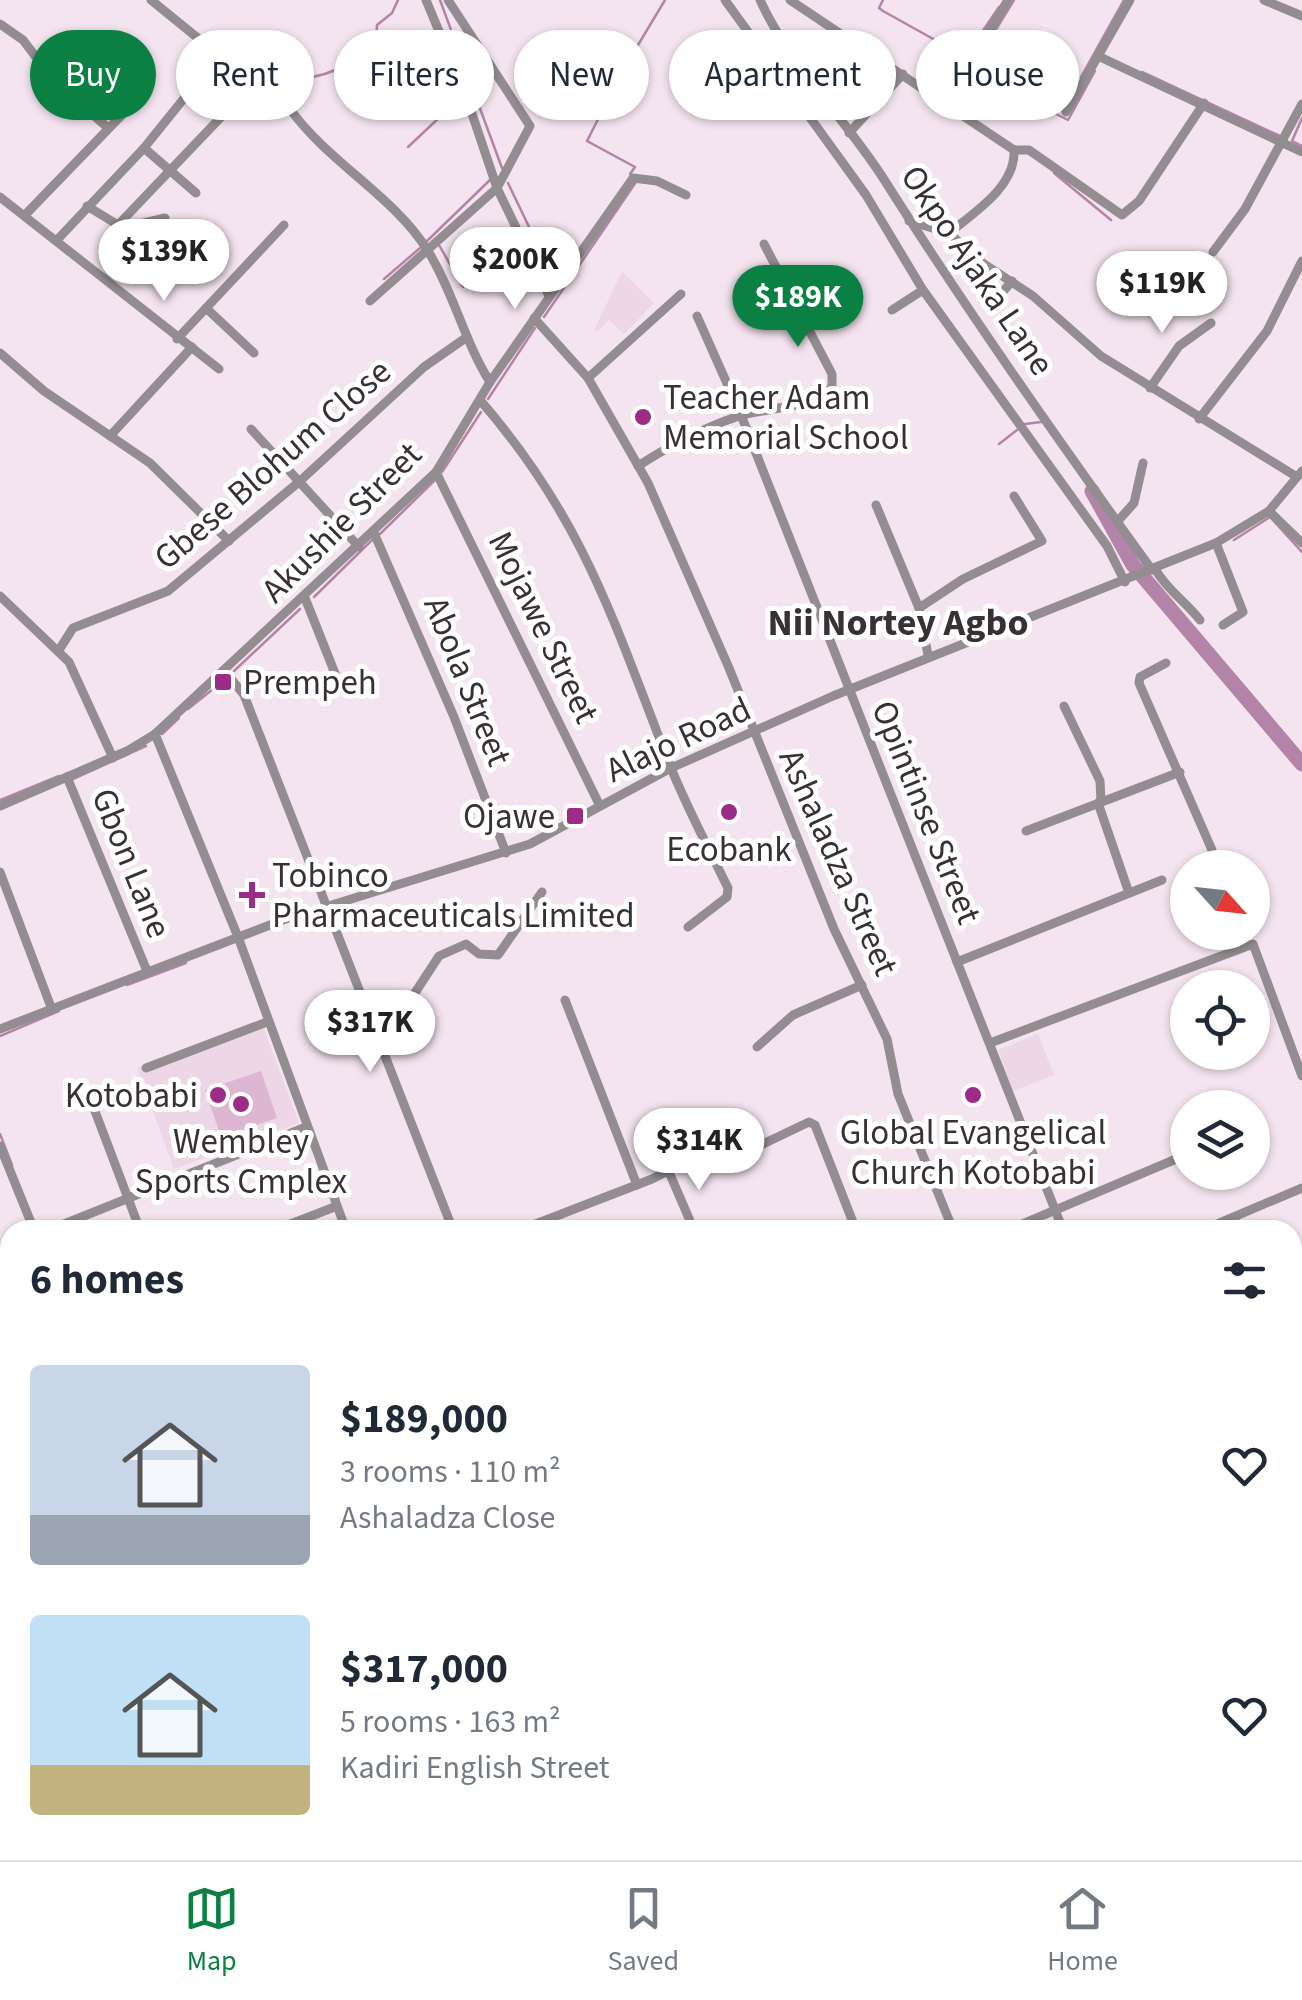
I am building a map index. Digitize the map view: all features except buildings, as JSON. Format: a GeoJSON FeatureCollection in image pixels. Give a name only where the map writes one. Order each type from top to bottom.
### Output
{"type":"FeatureCollection","features":[{"type":"Feature","properties":{"kind":"street"},"geometry":{"type":"LineString","coordinates":[[151,0],[188,30]]}},
{"type":"Feature","properties":{"kind":"street"},"geometry":{"type":"LineString","coordinates":[[426,0],[439,30]]}},
{"type":"Feature","properties":{"kind":"street"},"geometry":{"type":"LineString","coordinates":[[370,301],[497,188],[530,126],[448,0]]}},
{"type":"Feature","properties":{"kind":"street"},"geometry":{"type":"LineString","coordinates":[[725,0],[866,195],[923,290],[1108,546],[1126,582]]}},
{"type":"Feature","properties":{"kind":"street","name":"Okpo Ajaka Lane"},"geometry":{"type":"LineString","coordinates":[[760,0],[946,280],[987,332],[1117,522],[1165,587],[1187,603],[1200,620]]}},
{"type":"Feature","properties":{"kind":"street"},"geometry":{"type":"LineString","coordinates":[[790,0],[916,82]]}},
{"type":"Feature","properties":{"kind":"street"},"geometry":{"type":"LineString","coordinates":[[990,30],[1008,0]]}},
{"type":"Feature","properties":{"kind":"street"},"geometry":{"type":"LineString","coordinates":[[1079,89],[1130,0]]}},
{"type":"Feature","properties":{"kind":"street"},"geometry":{"type":"LineString","coordinates":[[1264,0],[1302,16]]}},
{"type":"Feature","properties":{"kind":"street"},"geometry":{"type":"LineString","coordinates":[[0,24],[23,40],[55,82],[107,126]]}},
{"type":"Feature","properties":{"kind":"street"},"geometry":{"type":"LineString","coordinates":[[1098,56],[1302,152]]}},
{"type":"Feature","properties":{"kind":"street"},"geometry":{"type":"LineString","coordinates":[[117,226],[264,72],[278,85],[290,110],[349,172],[394,210],[427,248],[490,382]]}},
{"type":"Feature","properties":{"kind":"street"},"geometry":{"type":"LineString","coordinates":[[849,133],[903,74]]}},
{"type":"Feature","properties":{"kind":"street"},"geometry":{"type":"LineString","coordinates":[[972,120],[1014,150],[1029,150],[1122,215],[1139,201],[1204,104]]}},
{"type":"Feature","properties":{"kind":"street"},"geometry":{"type":"LineString","coordinates":[[1213,252],[1245,209],[1302,104]]}},
{"type":"Feature","properties":{"kind":"street"},"geometry":{"type":"LineString","coordinates":[[56,240],[176,109]]}},
{"type":"Feature","properties":{"kind":"street"},"geometry":{"type":"LineString","coordinates":[[26,215],[114,120]]}},
{"type":"Feature","properties":{"kind":"street"},"geometry":{"type":"LineString","coordinates":[[473,120],[497,188],[549,296]]}},
{"type":"Feature","properties":{"kind":"street"},"geometry":{"type":"LineString","coordinates":[[144,148],[196,193]]}},
{"type":"Feature","properties":{"kind":"street"},"geometry":{"type":"LineString","coordinates":[[949,233],[1001,187],[1014,165],[1014,150]]}},
{"type":"Feature","properties":{"kind":"street","name":"Akushie Street"},"geometry":{"type":"LineString","coordinates":[[0,806],[112,758],[155,734],[436,472],[490,382],[633,178],[658,182],[686,195]]}},
{"type":"Feature","properties":{"kind":"street"},"geometry":{"type":"LineString","coordinates":[[0,197],[219,369]]}},
{"type":"Feature","properties":{"kind":"street"},"geometry":{"type":"LineString","coordinates":[[87,206],[117,226],[133,228],[165,218]]}},
{"type":"Feature","properties":{"kind":"street"},"geometry":{"type":"LineString","coordinates":[[910,221],[949,233],[1089,346],[1150,388],[1299,473]]}},
{"type":"Feature","properties":{"kind":"street"},"geometry":{"type":"LineString","coordinates":[[178,339],[284,224]]}},
{"type":"Feature","properties":{"kind":"street"},"geometry":{"type":"LineString","coordinates":[[638,466],[678,440],[741,415],[819,397],[834,382],[764,244]]}},
{"type":"Feature","properties":{"kind":"street"},"geometry":{"type":"LineString","coordinates":[[1199,419],[1267,330],[1302,261]]}},
{"type":"Feature","properties":{"kind":"street"},"geometry":{"type":"LineString","coordinates":[[995,301],[1012,281]]}},
{"type":"Feature","properties":{"kind":"street"},"geometry":{"type":"LineString","coordinates":[[892,310],[923,290]]}},
{"type":"Feature","properties":{"kind":"street"},"geometry":{"type":"LineString","coordinates":[[588,378],[681,294]]}},
{"type":"Feature","properties":{"kind":"street"},"geometry":{"type":"LineString","coordinates":[[206,308],[254,353]]}},
{"type":"Feature","properties":{"kind":"street","name":"Opintinse Street"},"geometry":{"type":"LineString","coordinates":[[696,316],[741,415],[1059,1220]]}},
{"type":"Feature","properties":{"kind":"street","name":"Ashaladza Street"},"geometry":{"type":"LineString","coordinates":[[534,318],[588,378],[638,466],[722,651],[753,733],[887,1039],[898,1094],[949,1220]]}},
{"type":"Feature","properties":{"kind":"street"},"geometry":{"type":"LineString","coordinates":[[1150,388],[1178,346],[1211,323]]}},
{"type":"Feature","properties":{"kind":"street","name":"Gbese Blohum Close"},"geometry":{"type":"LineString","coordinates":[[59,650],[73,628],[162,595],[300,481],[424,367],[467,337]]}},
{"type":"Feature","properties":{"kind":"street"},"geometry":{"type":"LineString","coordinates":[[110,436],[192,347]]}},
{"type":"Feature","properties":{"kind":"street"},"geometry":{"type":"LineString","coordinates":[[0,353],[150,463],[229,542]]}},
{"type":"Feature","properties":{"kind":"street"},"geometry":{"type":"LineString","coordinates":[[480,400],[535,466],[582,543],[603,586],[671,768],[728,894],[688,927]]}},
{"type":"Feature","properties":{"kind":"street"},"geometry":{"type":"LineString","coordinates":[[251,429],[359,547]]}},
{"type":"Feature","properties":{"kind":"street"},"geometry":{"type":"LineString","coordinates":[[1117,522],[1134,503],[1143,463]]}},
{"type":"Feature","properties":{"kind":"street","name":"Mojawe Street"},"geometry":{"type":"LineString","coordinates":[[436,472],[600,806]]}},
{"type":"Feature","properties":{"kind":"street","name":"Alajo Road"},"geometry":{"type":"LineString","coordinates":[[0,1029],[324,906],[506,853],[671,768],[928,655],[1126,582],[1216,543],[1269,511],[1299,473]]}},
{"type":"Feature","properties":{"kind":"street"},"geometry":{"type":"LineString","coordinates":[[920,608],[963,579],[1042,541],[1014,496]]}},
{"type":"Feature","properties":{"kind":"street"},"geometry":{"type":"LineString","coordinates":[[876,505],[920,608],[928,655]]}},
{"type":"Feature","properties":{"kind":"street"},"geometry":{"type":"LineString","coordinates":[[1269,511],[1302,543]]}},
{"type":"Feature","properties":{"kind":"street","name":"Abola Street"},"geometry":{"type":"LineString","coordinates":[[374,533],[454,717],[506,853]]}},
{"type":"Feature","properties":{"kind":"street"},"geometry":{"type":"LineString","coordinates":[[1216,543],[1243,612],[1223,625]]}},
{"type":"Feature","properties":{"kind":"street"},"geometry":{"type":"LineString","coordinates":[[0,596],[59,650],[84,688],[112,758]]}},
{"type":"Feature","properties":{"kind":"street"},"geometry":{"type":"LineString","coordinates":[[305,598],[340,686]]}},
{"type":"Feature","properties":{"kind":"street"},"geometry":{"type":"LineString","coordinates":[[1166,663],[1140,676],[1139,683],[1212,850]]}},
{"type":"Feature","properties":{"kind":"street"},"geometry":{"type":"LineString","coordinates":[[225,671],[244,694],[449,1220]]}},
{"type":"Feature","properties":{"kind":"street"},"geometry":{"type":"LineString","coordinates":[[1064,706],[1100,781],[1099,802],[1128,893]]}},
{"type":"Feature","properties":{"kind":"street"},"geometry":{"type":"LineString","coordinates":[[155,734],[238,937],[342,1220]]}},
{"type":"Feature","properties":{"kind":"street"},"geometry":{"type":"LineString","coordinates":[[1026,831],[1180,772]]}},
{"type":"Feature","properties":{"kind":"street","name":"Gbon Lane"},"geometry":{"type":"LineString","coordinates":[[68,777],[147,970]]}},
{"type":"Feature","properties":{"kind":"street"},"geometry":{"type":"LineString","coordinates":[[0,872],[51,1007]]}},
{"type":"Feature","properties":{"kind":"street"},"geometry":{"type":"LineString","coordinates":[[957,962],[1162,880]]}},
{"type":"Feature","properties":{"kind":"street"},"geometry":{"type":"LineString","coordinates":[[372,1027],[404,1007],[426,982],[439,956],[461,945],[484,956],[498,955],[542,892]]}},
{"type":"Feature","properties":{"kind":"street"},"geometry":{"type":"LineString","coordinates":[[990,1043],[1253,944],[1302,1076]]}},
{"type":"Feature","properties":{"kind":"street"},"geometry":{"type":"LineString","coordinates":[[756,1048],[781,1022],[862,985]]}},
{"type":"Feature","properties":{"kind":"street"},"geometry":{"type":"LineString","coordinates":[[564,1000],[636,1185]]}},
{"type":"Feature","properties":{"kind":"street"},"geometry":{"type":"LineString","coordinates":[[146,1068],[267,1022]]}},
{"type":"Feature","properties":{"kind":"street"},"geometry":{"type":"LineString","coordinates":[[88,1090],[137,1220]]}},
{"type":"Feature","properties":{"kind":"street"},"geometry":{"type":"LineString","coordinates":[[546,1220],[669,1172],[694,1158],[761,1145],[812,1123],[852,1220]]}},
{"type":"Feature","properties":{"kind":"street"},"geometry":{"type":"LineString","coordinates":[[77,1220],[306,1127]]}},
{"type":"Feature","properties":{"kind":"street"},"geometry":{"type":"LineString","coordinates":[[0,1146],[30,1220]]}},
{"type":"Feature","properties":{"kind":"street"},"geometry":{"type":"LineString","coordinates":[[1033,1220],[1170,1162]]}},
{"type":"Feature","properties":{"kind":"street"},"geometry":{"type":"LineString","coordinates":[[669,1172],[690,1220]]}},
{"type":"Feature","properties":{"kind":"street"},"geometry":{"type":"LineString","coordinates":[[1229,1220],[1302,1188]]}},
{"type":"Feature","properties":{"kind":"street"},"geometry":{"type":"LineString","coordinates":[[300,1220],[336,1206]]}},
{"type":"Feature","properties":{"kind":"shaded area"},"geometry":{"type":"Polygon","coordinates":[[[622,272],[654,303],[624,334],[609,320],[597,332],[594,330],[622,272]]]}},
{"type":"Feature","properties":{"kind":"shaded area","name":"Kotobabi"},"geometry":{"type":"Polygon","coordinates":[[[261,1021],[299,1123],[174,1169],[137,1068],[261,1021]]]}},
{"type":"Feature","properties":{"kind":"shaded area"},"geometry":{"type":"Polygon","coordinates":[[[1038,1034],[1054,1075],[1013,1091],[998,1050],[1038,1034]]]}},
{"type":"Feature","properties":{"kind":"shaded area","name":"Wembley Sports Cmplex"},"geometry":{"type":"Polygon","coordinates":[[[261,1071],[277,1118],[221,1137],[205,1090],[261,1071]]]}},
{"type":"Feature","properties":{"kind":"waterway"},"geometry":{"type":"LineString","coordinates":[[314,76],[356,58],[376,39],[377,25],[392,13],[398,0]]}},
{"type":"Feature","properties":{"kind":"waterway"},"geometry":{"type":"LineString","coordinates":[[440,0],[502,168]]}},
{"type":"Feature","properties":{"kind":"waterway"},"geometry":{"type":"LineString","coordinates":[[647,30],[665,0]]}},
{"type":"Feature","properties":{"kind":"waterway"},"geometry":{"type":"LineString","coordinates":[[883,0],[879,8],[917,30]]}},
{"type":"Feature","properties":{"kind":"waterway"},"geometry":{"type":"LineString","coordinates":[[996,30],[1014,0]]}},
{"type":"Feature","properties":{"kind":"waterway"},"geometry":{"type":"LineString","coordinates":[[1081,77],[1124,0]]}},
{"type":"Feature","properties":{"kind":"waterway"},"geometry":{"type":"LineString","coordinates":[[983,30],[999,7]]}},
{"type":"Feature","properties":{"kind":"waterway"},"geometry":{"type":"LineString","coordinates":[[1079,100],[1095,71]]}},
{"type":"Feature","properties":{"kind":"waterway"},"geometry":{"type":"LineString","coordinates":[[1142,72],[1280,136]]}},
{"type":"Feature","properties":{"kind":"waterway"},"geometry":{"type":"LineString","coordinates":[[1302,118],[1292,141],[1302,146]]}},
{"type":"Feature","properties":{"kind":"waterway"},"geometry":{"type":"LineString","coordinates":[[408,147],[437,120]]}},
{"type":"Feature","properties":{"kind":"waterway"},"geometry":{"type":"LineString","coordinates":[[598,120],[587,141],[635,167],[630,174]]}},
{"type":"Feature","properties":{"kind":"waterway"},"geometry":{"type":"LineString","coordinates":[[1054,173],[1111,220]]}},
{"type":"Feature","properties":{"kind":"waterway"},"geometry":{"type":"LineString","coordinates":[[426,242],[492,178]]}},
{"type":"Feature","properties":{"kind":"waterway"},"geometry":{"type":"LineString","coordinates":[[544,317],[636,182]]}},
{"type":"Feature","properties":{"kind":"waterway"},"geometry":{"type":"LineString","coordinates":[[508,183],[554,279]]}},
{"type":"Feature","properties":{"kind":"waterway"},"geometry":{"type":"LineString","coordinates":[[439,245],[463,287]]}},
{"type":"Feature","properties":{"kind":"waterway"},"geometry":{"type":"LineString","coordinates":[[384,279],[420,248]]}},
{"type":"Feature","properties":{"kind":"waterway"},"geometry":{"type":"LineString","coordinates":[[488,399],[535,328]]}},
{"type":"Feature","properties":{"kind":"waterway"},"geometry":{"type":"LineString","coordinates":[[442,472],[481,412]]}},
{"type":"Feature","properties":{"kind":"waterway"},"geometry":{"type":"LineString","coordinates":[[1025,424],[1041,422]]}},
{"type":"Feature","properties":{"kind":"waterway"},"geometry":{"type":"LineString","coordinates":[[999,444],[1017,430]]}},
{"type":"Feature","properties":{"kind":"waterway"},"geometry":{"type":"LineString","coordinates":[[380,534],[435,480]]}},
{"type":"Feature","properties":{"kind":"waterway"},"geometry":{"type":"LineString","coordinates":[[1092,491],[1133,565],[1302,764]]}},
{"type":"Feature","properties":{"kind":"waterway"},"geometry":{"type":"LineString","coordinates":[[1234,540],[1270,517],[1302,552]]}},
{"type":"Feature","properties":{"kind":"waterway"},"geometry":{"type":"LineString","coordinates":[[314,597],[372,540]]}},
{"type":"Feature","properties":{"kind":"waterway"},"geometry":{"type":"LineString","coordinates":[[234,671],[300,609]]}},
{"type":"Feature","properties":{"kind":"waterway"},"geometry":{"type":"LineString","coordinates":[[188,709],[223,681]]}},
{"type":"Feature","properties":{"kind":"waterway"},"geometry":{"type":"LineString","coordinates":[[162,734],[179,718]]}},
{"type":"Feature","properties":{"kind":"waterway"},"geometry":{"type":"LineString","coordinates":[[73,779],[146,746]]}},
{"type":"Feature","properties":{"kind":"waterway"},"geometry":{"type":"LineString","coordinates":[[0,800],[59,776]]}},
{"type":"Feature","properties":{"kind":"waterway"},"geometry":{"type":"LineString","coordinates":[[127,985],[186,963]]}},
{"type":"Feature","properties":{"kind":"waterway"},"geometry":{"type":"LineString","coordinates":[[0,1036],[59,1011]]}},
{"type":"Feature","properties":{"kind":"waterway"},"geometry":{"type":"LineString","coordinates":[[0,1134],[12,1165]]}},
{"type":"Feature","properties":{"kind":"place","name":"Teacher Adam Memorial School"},"geometry":{"type":"Point","coordinates":[643,417]}},
{"type":"Feature","properties":{"kind":"place","name":"Prempeh"},"geometry":{"type":"Point","coordinates":[223,682]}},
{"type":"Feature","properties":{"kind":"place","name":"Ecobank"},"geometry":{"type":"Point","coordinates":[729,812]}},
{"type":"Feature","properties":{"kind":"place","name":"Ojawe"},"geometry":{"type":"Point","coordinates":[575,816]}},
{"type":"Feature","properties":{"kind":"place","name":"Tobinco Pharmaceuticals Limited"},"geometry":{"type":"Point","coordinates":[252,895]}},
{"type":"Feature","properties":{"kind":"place","name":"Kotobabi"},"geometry":{"type":"Point","coordinates":[218,1095]}},
{"type":"Feature","properties":{"kind":"place","name":"Global Evangelical Church Kotobabi"},"geometry":{"type":"Point","coordinates":[973,1095]}},
{"type":"Feature","properties":{"kind":"place","name":"Wembley Sports Cmplex"},"geometry":{"type":"Point","coordinates":[241,1104]}},
{"type":"Feature","properties":{"kind":"district","name":"Nii Nortey Agbo"},"geometry":{"type":"Point","coordinates":[898,622]}}]}
